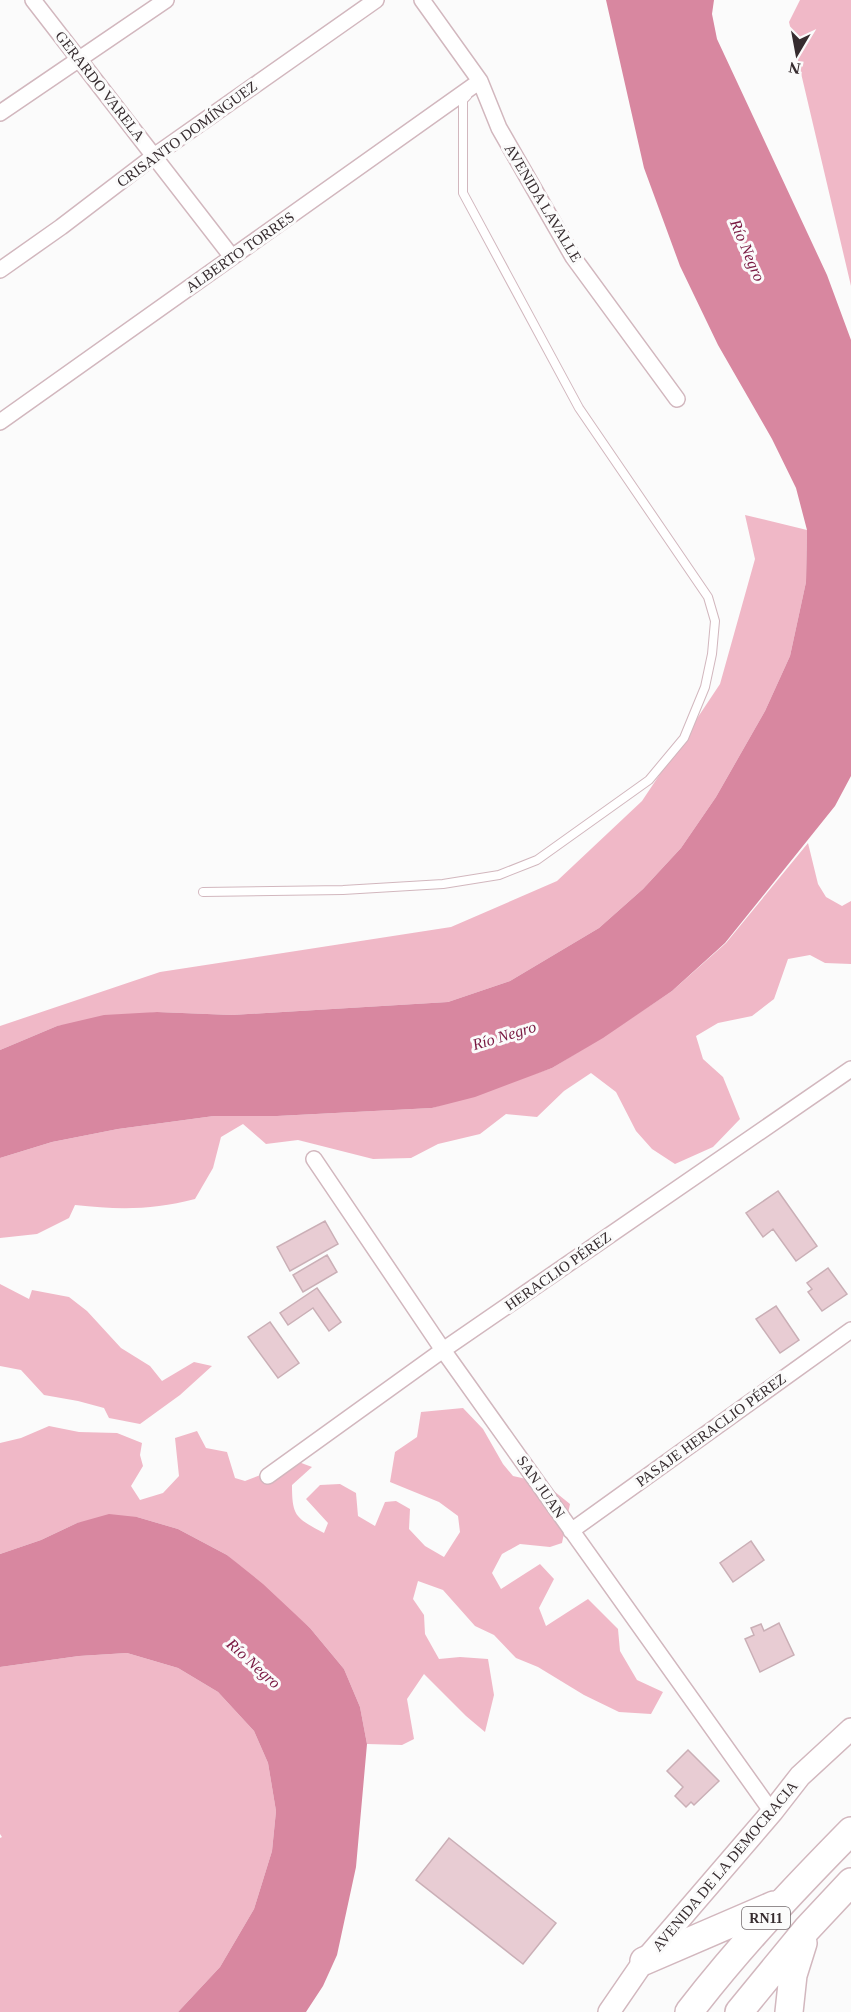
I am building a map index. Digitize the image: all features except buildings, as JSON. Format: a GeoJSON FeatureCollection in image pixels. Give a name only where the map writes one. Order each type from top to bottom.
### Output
{"type":"FeatureCollection","features":[{"type":"Feature","properties":{"kind":"highway","name":"RN11"},"geometry":{"type":"LineString","coordinates":[[689,2012],[729,1961],[781,1902],[851,1831]]}},
{"type":"Feature","properties":{"kind":"highway","name":"RN11"},"geometry":{"type":"LineString","coordinates":[[739,2012],[807,1929],[851,1882]]}},
{"type":"Feature","properties":{"kind":"highway"},"geometry":{"type":"LineString","coordinates":[[644,1961],[781,1902]]}},
{"type":"Feature","properties":{"kind":"highway"},"geometry":{"type":"LineString","coordinates":[[789,2012],[793,1975],[807,1929]]}},
{"type":"Feature","properties":{"kind":"street","name":"GERARDO VARELA"},"geometry":{"type":"LineString","coordinates":[[33,0],[232,257]]}},
{"type":"Feature","properties":{"kind":"street"},"geometry":{"type":"LineString","coordinates":[[0,113],[166,0]]}},
{"type":"Feature","properties":{"kind":"street","name":"CRISANTO DOMÍNGUEZ"},"geometry":{"type":"LineString","coordinates":[[0,270],[62,227],[154,156],[376,0]]}},
{"type":"Feature","properties":{"kind":"street","name":"AVENIDA LAVALLE"},"geometry":{"type":"LineString","coordinates":[[422,0],[480,81],[499,128],[573,257],[677,399]]}},
{"type":"Feature","properties":{"kind":"street","name":"ALBERTO TORRES"},"geometry":{"type":"LineString","coordinates":[[0,422],[480,81]]}},
{"type":"Feature","properties":{"kind":"street","name":"HERACLIO PÉREZ"},"geometry":{"type":"LineString","coordinates":[[268,1476],[443,1350],[851,1069]]}},
{"type":"Feature","properties":{"kind":"street","name":"SAN JUAN"},"geometry":{"type":"LineString","coordinates":[[314,1160],[443,1350],[772,1812]]}},
{"type":"Feature","properties":{"kind":"street","name":"PASAJE HERACLIO PÉREZ"},"geometry":{"type":"LineString","coordinates":[[571,1531],[851,1330]]}},
{"type":"Feature","properties":{"kind":"street","name":"AVENIDA DE LA DEMOCRACIA"},"geometry":{"type":"LineString","coordinates":[[609,2012],[644,1961],[772,1812],[800,1776],[851,1729]]}},
{"type":"Feature","properties":{"kind":"lane"},"geometry":{"type":"LineString","coordinates":[[203,892],[343,890],[443,884],[499,874],[537,860],[649,780],[684,738],[705,687],[712,654],[715,621],[708,597],[579,408],[463,193],[463,100],[480,81]]}},
{"type":"Feature","properties":{"kind":"shaded area"},"geometry":{"type":"Polygon","coordinates":[[[800,0],[851,0],[851,286],[789,22],[800,0]]]}},
{"type":"Feature","properties":{"kind":"shaded area"},"geometry":{"type":"Polygon","coordinates":[[[745,515],[807,530],[806,582],[790,656],[765,711],[716,797],[681,848],[643,889],[599,928],[510,981],[448,1002],[232,1015],[157,1012],[57,1026],[0,1050],[0,1026],[160,972],[451,927],[557,881],[642,801],[720,684],[755,559],[745,515]]]}},
{"type":"Feature","properties":{"kind":"shaded area"},"geometry":{"type":"Polygon","coordinates":[[[808,843],[818,884],[826,897],[842,906],[851,901],[851,964],[825,963],[810,955],[788,959],[774,999],[752,1016],[718,1023],[696,1036],[703,1059],[723,1077],[740,1119],[713,1147],[675,1164],[652,1149],[636,1131],[616,1092],[591,1073],[564,1091],[537,1117],[506,1114],[480,1134],[438,1144],[411,1158],[373,1159],[298,1140],[266,1144],[243,1124],[221,1137],[213,1168],[195,1199],[136,1208],[75,1205],[69,1218],[37,1234],[0,1238],[0,1158],[52,1142],[118,1129],[214,1116],[277,1116],[432,1108],[552,1068],[672,991],[726,943],[808,843]]]}},
{"type":"Feature","properties":{"kind":"shaded area"},"geometry":{"type":"Polygon","coordinates":[[[0,1284],[29,1299],[32,1290],[69,1297],[87,1311],[121,1348],[150,1366],[162,1381],[194,1362],[212,1366],[180,1395],[140,1424],[109,1418],[104,1408],[44,1395],[21,1370],[0,1366],[0,1284]]]}},
{"type":"Feature","properties":{"kind":"shaded area"},"geometry":{"type":"Polygon","coordinates":[[[463,1408],[483,1429],[503,1464],[513,1476],[544,1483],[570,1504],[562,1543],[550,1547],[520,1544],[502,1554],[492,1573],[501,1589],[540,1564],[554,1579],[539,1608],[546,1626],[588,1599],[618,1629],[620,1651],[637,1680],[663,1692],[651,1714],[619,1712],[584,1695],[538,1667],[516,1658],[494,1635],[475,1626],[443,1590],[418,1581],[413,1599],[424,1615],[425,1634],[439,1659],[460,1657],[488,1659],[494,1695],[485,1732],[424,1674],[407,1699],[414,1739],[402,1745],[367,1744],[360,1707],[344,1669],[310,1628],[227,1555],[178,1529],[137,1517],[77,1523],[41,1540],[0,1554],[0,1443],[21,1438],[49,1426],[79,1432],[117,1433],[142,1443],[140,1455],[143,1466],[131,1486],[140,1500],[163,1493],[179,1476],[175,1438],[197,1431],[206,1448],[227,1452],[235,1478],[245,1481],[296,1461],[312,1467],[292,1485],[295,1510],[307,1524],[324,1533],[328,1523],[306,1499],[320,1485],[340,1484],[356,1493],[358,1516],[375,1526],[385,1502],[396,1501],[410,1509],[409,1529],[425,1546],[444,1557],[460,1532],[458,1516],[439,1502],[390,1482],[395,1452],[417,1437],[421,1412],[463,1408]]]}},
{"type":"Feature","properties":{"kind":"shaded area"},"geometry":{"type":"Polygon","coordinates":[[[127,1653],[178,1668],[218,1692],[254,1731],[268,1763],[276,1811],[272,1851],[254,1909],[220,1967],[178,2012],[0,2012],[0,1838],[2,1837],[0,1834],[0,1667],[79,1656],[127,1653]]]}},
{"type":"Feature","properties":{"kind":"water","name":"Río Negro"},"geometry":{"type":"Polygon","coordinates":[[[606,0],[714,0],[712,14],[717,39],[827,275],[851,340],[851,776],[835,806],[725,943],[672,991],[603,1038],[552,1068],[475,1097],[432,1108],[277,1116],[214,1116],[118,1129],[52,1142],[0,1158],[0,1050],[57,1026],[104,1015],[157,1012],[232,1015],[448,1002],[510,981],[599,928],[643,889],[681,848],[716,797],[765,711],[790,656],[806,582],[807,530],[796,488],[772,439],[718,345],[680,266],[644,168],[606,0]]]}},
{"type":"Feature","properties":{"kind":"water","name":"Río Negro"},"geometry":{"type":"Polygon","coordinates":[[[109,1514],[137,1517],[178,1529],[227,1555],[263,1584],[310,1628],[344,1669],[360,1707],[367,1744],[356,1867],[337,1955],[323,1986],[306,2012],[178,2012],[220,1967],[254,1909],[272,1851],[276,1811],[268,1763],[254,1731],[218,1692],[178,1668],[127,1653],[79,1656],[0,1667],[0,1554],[41,1540],[77,1523],[109,1514]]]}}]}
